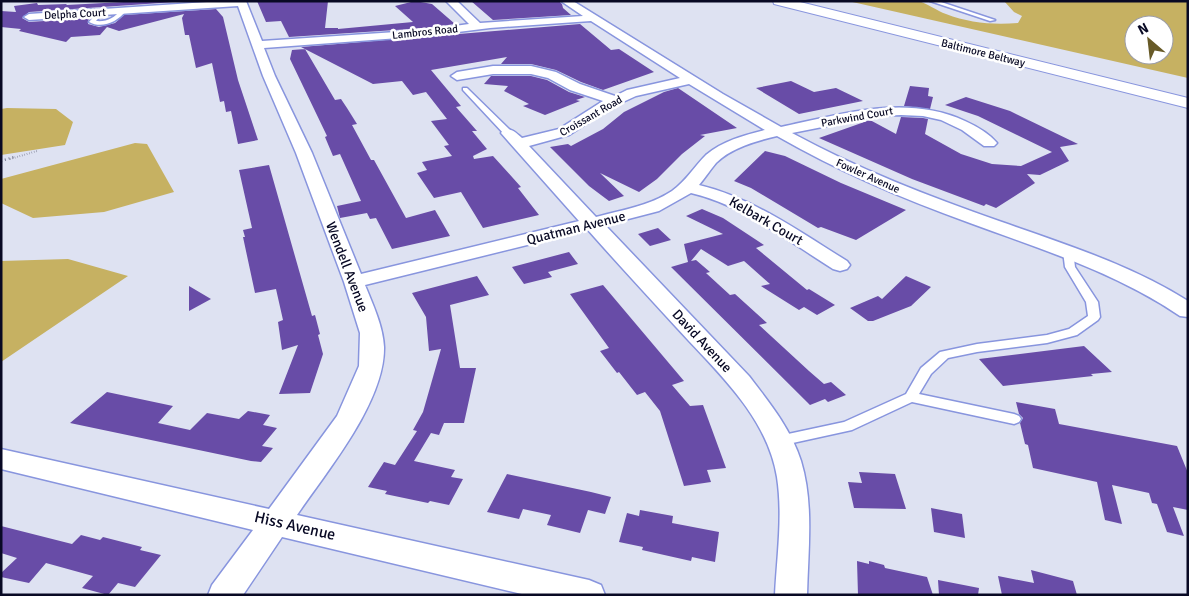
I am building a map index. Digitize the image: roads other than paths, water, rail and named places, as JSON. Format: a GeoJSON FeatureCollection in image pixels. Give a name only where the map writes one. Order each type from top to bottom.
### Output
{"type":"FeatureCollection","features":[{"type":"Feature","properties":{"kind":"highway","name":"Baltimore Beltway"},"geometry":{"type":"LineString","coordinates":[[779,1],[1188,102]]}},
{"type":"Feature","properties":{"kind":"highway","name":"Baltimore Beltway"},"geometry":{"type":"LineString","coordinates":[[823,1],[1180,86]]}},
{"type":"Feature","properties":{"kind":"street"},"geometry":{"type":"LineString","coordinates":[[451,1],[477,26]]}},
{"type":"Feature","properties":{"kind":"street","name":"Fowler Avenue"},"geometry":{"type":"LineString","coordinates":[[566,1],[777,132],[902,191],[1068,251],[1136,280],[1188,311]]}},
{"type":"Feature","properties":{"kind":"street","name":"Delpha Court"},"geometry":{"type":"LineString","coordinates":[[29,17],[123,12],[241,2]]}},
{"type":"Feature","properties":{"kind":"street","name":"Wendell Avenue"},"geometry":{"type":"LineString","coordinates":[[224,595],[348,420],[365,384],[371,366],[372,348],[371,333],[354,282],[304,153],[268,76],[241,2]]}},
{"type":"Feature","properties":{"kind":"street","name":"Lambros Road"},"geometry":{"type":"LineString","coordinates":[[257,45],[426,33],[477,26],[593,18]]}},
{"type":"Feature","properties":{"kind":"street"},"geometry":{"type":"LineString","coordinates":[[457,76],[493,70],[531,70],[552,75],[581,89],[614,100]]}},
{"type":"Feature","properties":{"kind":"street","name":"Croissant Road"},"geometry":{"type":"LineString","coordinates":[[513,139],[564,132],[614,100],[642,90],[692,79]]}},
{"type":"Feature","properties":{"kind":"street","name":"Parkwind Court"},"geometry":{"type":"LineString","coordinates":[[777,132],[868,113],[903,110],[929,113],[950,119],[976,132],[989,143]]}},
{"type":"Feature","properties":{"kind":"street","name":"Quatman Avenue"},"geometry":{"type":"LineString","coordinates":[[354,282],[593,224],[657,206],[688,187],[717,154],[739,143],[777,132]]}},
{"type":"Feature","properties":{"kind":"street","name":"David Avenue"},"geometry":{"type":"LineString","coordinates":[[513,139],[740,382],[770,423],[787,460],[794,502],[791,595]]}},
{"type":"Feature","properties":{"kind":"street","name":"Kelbark Court"},"geometry":{"type":"LineString","coordinates":[[688,187],[717,194],[740,204],[840,265]]}},
{"type":"Feature","properties":{"kind":"street","name":"Hiss Avenue"},"geometry":{"type":"LineString","coordinates":[[1,458],[589,595]]}},
{"type":"Feature","properties":{"kind":"lane"},"geometry":{"type":"LineString","coordinates":[[932,1],[992,20]]}},
{"type":"Feature","properties":{"kind":"lane"},"geometry":{"type":"LineString","coordinates":[[465,89],[513,139]]}},
{"type":"Feature","properties":{"kind":"lane"},"geometry":{"type":"LineString","coordinates":[[779,441],[847,426],[911,397],[926,372],[944,355],[977,348],[1046,339],[1073,332],[1094,317],[1092,302],[1070,268],[1068,251]]}},
{"type":"Feature","properties":{"kind":"lane"},"geometry":{"type":"LineString","coordinates":[[911,397],[1014,419]]}}]}
